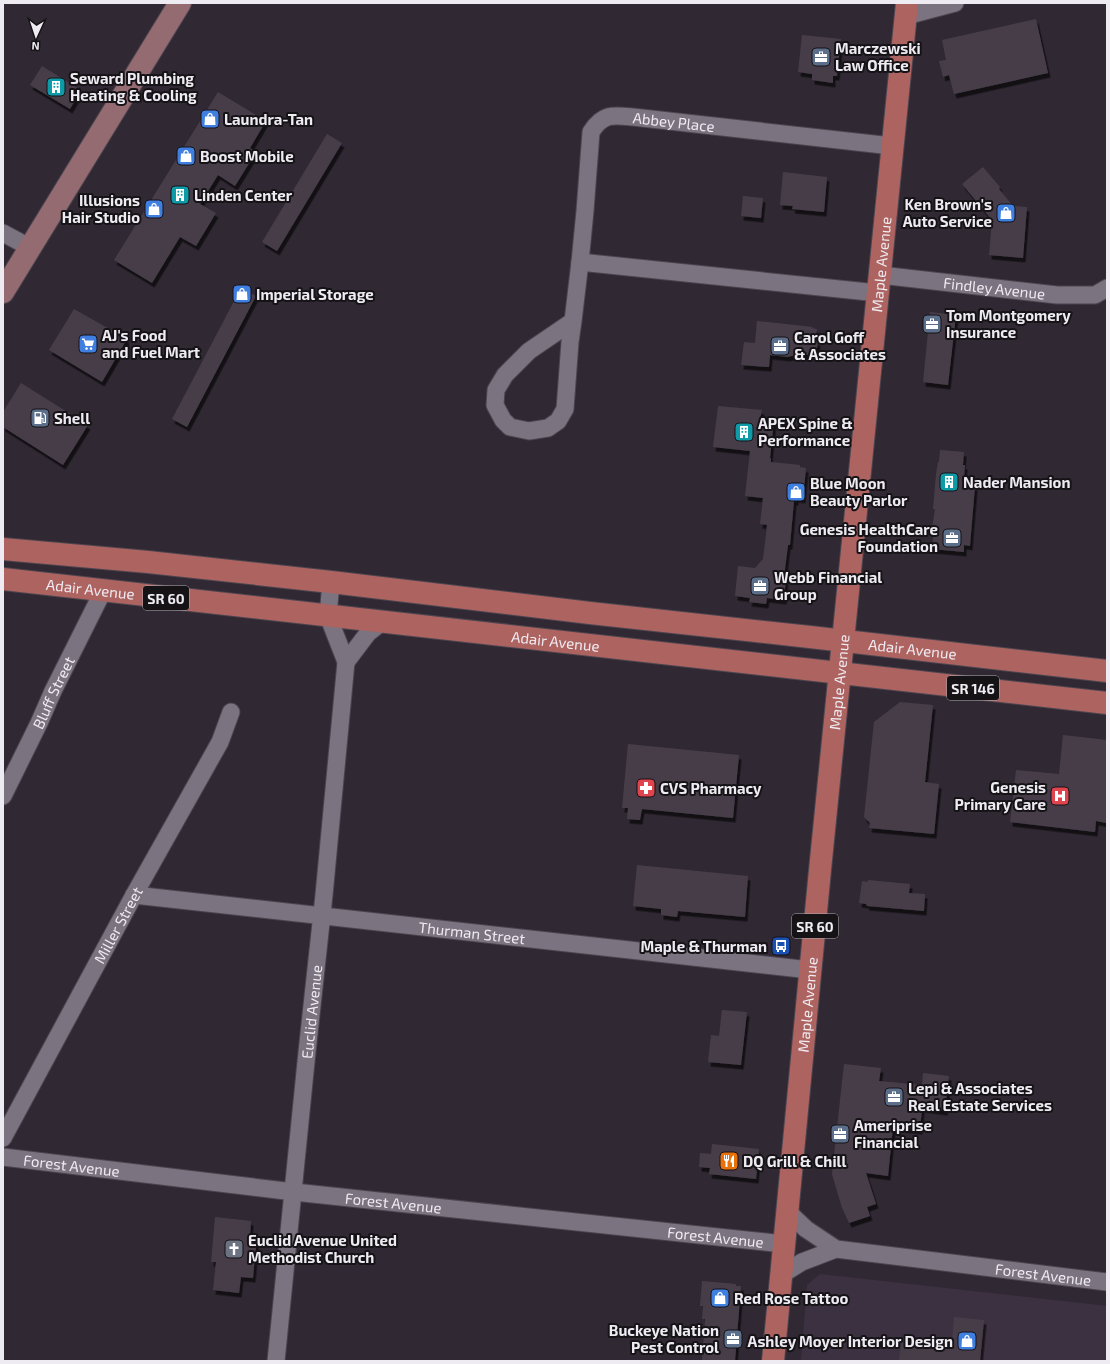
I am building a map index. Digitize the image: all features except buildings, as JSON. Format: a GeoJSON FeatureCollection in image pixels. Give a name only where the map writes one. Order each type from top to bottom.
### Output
{"type":"FeatureCollection","features":[{"type":"Feature","properties":{"kind":"main road"},"geometry":{"type":"LineString","coordinates":[[3,292],[180,3]]}},
{"type":"Feature","properties":{"kind":"main road","name":"Maple Avenue"},"geometry":{"type":"LineString","coordinates":[[773,1361],[810,970],[906,9]]}},
{"type":"Feature","properties":{"kind":"main road","name":"Adair Avenue"},"geometry":{"type":"LineString","coordinates":[[3,549],[148,562],[332,582],[590,613],[1107,671]]}},
{"type":"Feature","properties":{"kind":"main road","name":"Adair Avenue"},"geometry":{"type":"LineString","coordinates":[[3,579],[1107,703]]}},
{"type":"Feature","properties":{"kind":"street"},"geometry":{"type":"LineString","coordinates":[[906,9],[955,3]]}},
{"type":"Feature","properties":{"kind":"street","name":"Abbey Place"},"geometry":{"type":"LineString","coordinates":[[573,321],[529,351],[505,375],[496,390],[494,405],[510,428],[529,431],[548,428],[558,420],[565,409],[591,132],[598,122],[612,115],[892,146]]}},
{"type":"Feature","properties":{"kind":"street"},"geometry":{"type":"LineString","coordinates":[[3,233],[31,248]]}},
{"type":"Feature","properties":{"kind":"street"},"geometry":{"type":"LineString","coordinates":[[580,262],[879,284]]}},
{"type":"Feature","properties":{"kind":"street","name":"Findley Avenue"},"geometry":{"type":"LineString","coordinates":[[879,284],[1057,295],[1095,295],[1107,288]]}},
{"type":"Feature","properties":{"kind":"street","name":"Euclid Avenue"},"geometry":{"type":"LineString","coordinates":[[276,1361],[322,916],[346,662],[328,616],[332,582]]}},
{"type":"Feature","properties":{"kind":"street","name":"Bluff Street"},"geometry":{"type":"LineString","coordinates":[[3,796],[103,591]]}},
{"type":"Feature","properties":{"kind":"street"},"geometry":{"type":"LineString","coordinates":[[346,662],[368,633],[382,622]]}},
{"type":"Feature","properties":{"kind":"street","name":"Miller Street"},"geometry":{"type":"LineString","coordinates":[[3,1138],[134,896],[220,742],[231,712]]}},
{"type":"Feature","properties":{"kind":"street","name":"Thurman Street"},"geometry":{"type":"LineString","coordinates":[[134,896],[810,970]]}},
{"type":"Feature","properties":{"kind":"street","name":"Forest Avenue"},"geometry":{"type":"LineString","coordinates":[[3,1157],[294,1192],[784,1244]]}},
{"type":"Feature","properties":{"kind":"street","name":"Forest Avenue"},"geometry":{"type":"LineString","coordinates":[[787,1210],[806,1229],[836,1249],[1107,1282]]}},
{"type":"Feature","properties":{"kind":"street","name":"Forest Avenue"},"geometry":{"type":"LineString","coordinates":[[781,1275],[802,1262],[836,1249]]}},
{"type":"Feature","properties":{"kind":"shaded area"},"geometry":{"type":"Polygon","coordinates":[[[820,1274],[1107,1306],[1106,1361],[801,1361],[807,1285],[820,1274]]]}},
{"type":"Feature","properties":{"kind":"place","name":"Marczewski Law Office"},"geometry":{"type":"Point","coordinates":[821,57]}},
{"type":"Feature","properties":{"kind":"place","name":"Seward Plumbing Heating & Cooling"},"geometry":{"type":"Point","coordinates":[56,87]}},
{"type":"Feature","properties":{"kind":"place","name":"Laundra-Tan"},"geometry":{"type":"Point","coordinates":[210,119]}},
{"type":"Feature","properties":{"kind":"place","name":"Boost Mobile"},"geometry":{"type":"Point","coordinates":[186,156]}},
{"type":"Feature","properties":{"kind":"place","name":"Linden Center"},"geometry":{"type":"Point","coordinates":[180,195]}},
{"type":"Feature","properties":{"kind":"place","name":"Illusions Hair Studio"},"geometry":{"type":"Point","coordinates":[154,209]}},
{"type":"Feature","properties":{"kind":"place","name":"Ken Brown's Auto Service"},"geometry":{"type":"Point","coordinates":[1006,213]}},
{"type":"Feature","properties":{"kind":"place","name":"Imperial Storage"},"geometry":{"type":"Point","coordinates":[242,294]}},
{"type":"Feature","properties":{"kind":"place","name":"Tom Montgomery Insurance"},"geometry":{"type":"Point","coordinates":[932,324]}},
{"type":"Feature","properties":{"kind":"place","name":"AJ's Food and Fuel Mart"},"geometry":{"type":"Point","coordinates":[88,344]}},
{"type":"Feature","properties":{"kind":"place","name":"Carol Goff & Associates"},"geometry":{"type":"Point","coordinates":[780,346]}},
{"type":"Feature","properties":{"kind":"place","name":"Shell"},"geometry":{"type":"Point","coordinates":[40,418]}},
{"type":"Feature","properties":{"kind":"place","name":"APEX Spine & Performance"},"geometry":{"type":"Point","coordinates":[744,432]}},
{"type":"Feature","properties":{"kind":"place","name":"Nader Mansion"},"geometry":{"type":"Point","coordinates":[949,482]}},
{"type":"Feature","properties":{"kind":"place","name":"Blue Moon Beauty Parlor"},"geometry":{"type":"Point","coordinates":[796,492]}},
{"type":"Feature","properties":{"kind":"place","name":"Genesis HealthCare Foundation"},"geometry":{"type":"Point","coordinates":[952,538]}},
{"type":"Feature","properties":{"kind":"place","name":"Webb Financial Group"},"geometry":{"type":"Point","coordinates":[760,586]}},
{"type":"Feature","properties":{"kind":"place","name":"CVS Pharmacy"},"geometry":{"type":"Point","coordinates":[646,788]}},
{"type":"Feature","properties":{"kind":"place","name":"Genesis Primary Care"},"geometry":{"type":"Point","coordinates":[1060,796]}},
{"type":"Feature","properties":{"kind":"place","name":"Maple & Thurman"},"geometry":{"type":"Point","coordinates":[781,946]}},
{"type":"Feature","properties":{"kind":"place","name":"Lepi & Associates Real Estate Services"},"geometry":{"type":"Point","coordinates":[894,1097]}},
{"type":"Feature","properties":{"kind":"place","name":"Ameriprise Financial"},"geometry":{"type":"Point","coordinates":[840,1134]}},
{"type":"Feature","properties":{"kind":"place","name":"DQ Grill & Chill"},"geometry":{"type":"Point","coordinates":[729,1161]}},
{"type":"Feature","properties":{"kind":"place","name":"Euclid Avenue United Methodist Church"},"geometry":{"type":"Point","coordinates":[234,1249]}},
{"type":"Feature","properties":{"kind":"place","name":"Red Rose Tattoo"},"geometry":{"type":"Point","coordinates":[720,1298]}},
{"type":"Feature","properties":{"kind":"place","name":"Buckeye Nation Pest Control"},"geometry":{"type":"Point","coordinates":[733,1339]}},
{"type":"Feature","properties":{"kind":"place","name":"Ashley Moyer Interior Design"},"geometry":{"type":"Point","coordinates":[967,1341]}}]}
